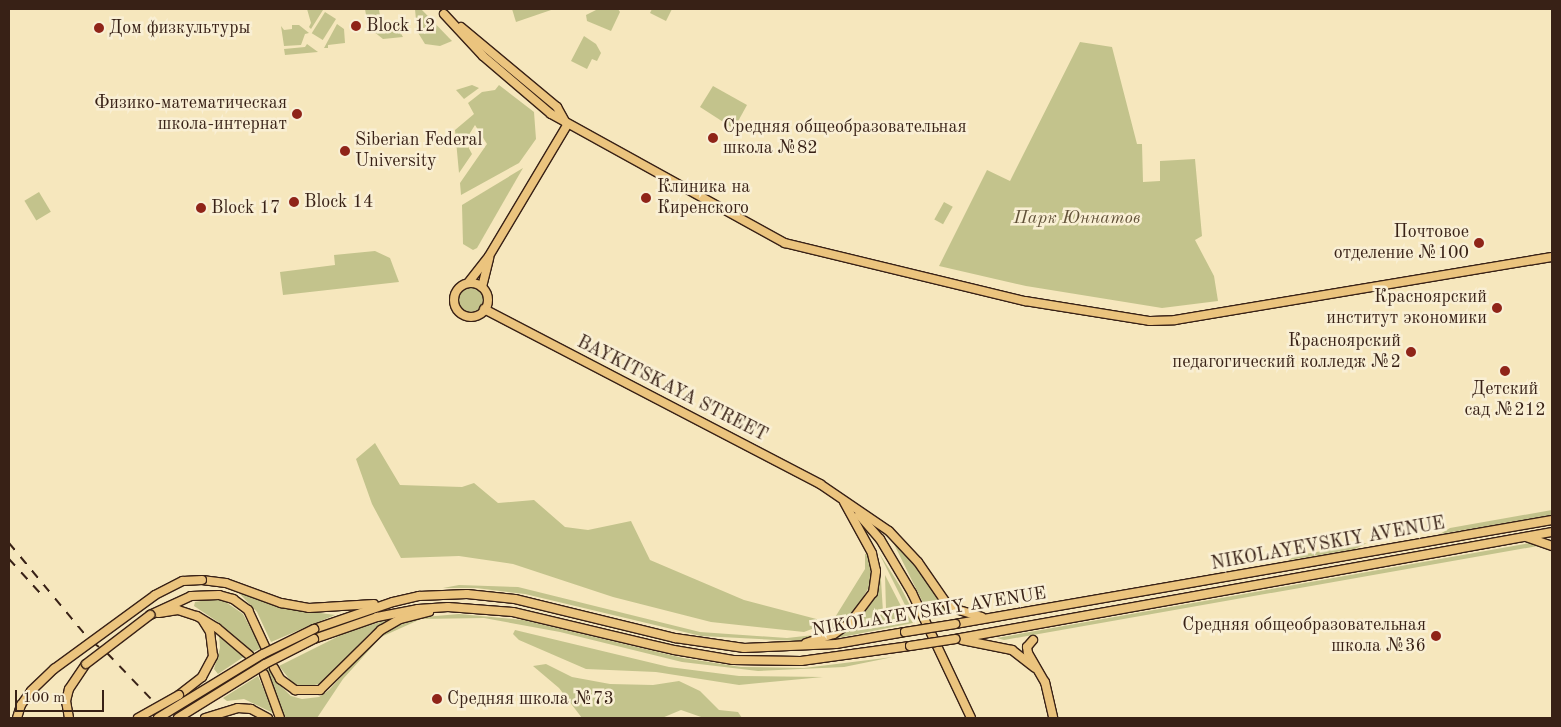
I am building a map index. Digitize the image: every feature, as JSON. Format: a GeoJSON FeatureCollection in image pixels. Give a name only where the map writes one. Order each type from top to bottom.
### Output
{"type":"FeatureCollection","features":[{"type":"Feature","properties":{"kind":"main road"},"geometry":{"type":"LineString","coordinates":[[441,11],[551,102],[567,125],[784,243],[1025,302],[1150,321],[1215,314],[1552,257]]}},
{"type":"Feature","properties":{"kind":"main road"},"geometry":{"type":"LineString","coordinates":[[468,283],[482,288],[487,296],[484,310],[471,316],[456,308],[455,293],[468,283],[489,256],[567,125]]}},
{"type":"Feature","properties":{"kind":"main road"},"geometry":{"type":"LineString","coordinates":[[482,288],[489,256]]}},
{"type":"Feature","properties":{"kind":"main road","name":"BAYKITSKAYA STREET"},"geometry":{"type":"LineString","coordinates":[[484,310],[794,468],[843,500]]}},
{"type":"Feature","properties":{"kind":"main road"},"geometry":{"type":"LineString","coordinates":[[843,500],[889,531],[918,562],[949,606],[989,619]]}},
{"type":"Feature","properties":{"kind":"main road"},"geometry":{"type":"LineString","coordinates":[[791,647],[834,634],[850,623],[874,593],[876,571],[872,553],[843,500]]}},
{"type":"Feature","properties":{"kind":"main road"},"geometry":{"type":"LineString","coordinates":[[843,500],[864,519],[892,558],[926,619],[971,718]]}},
{"type":"Feature","properties":{"kind":"main road","name":"NIKOLAYEVSKIY AVENUE"},"geometry":{"type":"LineString","coordinates":[[158,718],[263,654],[314,629],[393,602],[443,594],[490,595],[536,603],[675,638],[744,648],[836,644],[1552,520]]}},
{"type":"Feature","properties":{"kind":"main road","name":"NIKOLAYEVSKIY AVENUE"},"geometry":{"type":"LineString","coordinates":[[178,718],[265,664],[314,639],[377,617],[418,609],[448,607],[513,612],[674,650],[734,660],[801,661],[955,639],[1552,532]]}},
{"type":"Feature","properties":{"kind":"main road"},"geometry":{"type":"LineString","coordinates":[[1524,536],[1552,546]]}},
{"type":"Feature","properties":{"kind":"main road"},"geometry":{"type":"LineString","coordinates":[[17,718],[21,705],[31,691],[54,669],[155,595],[183,581],[202,580],[226,583],[281,603],[314,609],[393,602]]}},
{"type":"Feature","properties":{"kind":"main road"},"geometry":{"type":"LineString","coordinates":[[69,718],[66,701],[69,689],[86,664],[150,615],[191,596],[219,596],[241,604],[254,620],[265,646]]}},
{"type":"Feature","properties":{"kind":"main road"},"geometry":{"type":"LineString","coordinates":[[274,668],[280,679],[295,690],[320,690],[391,623],[448,607]]}},
{"type":"Feature","properties":{"kind":"main road"},"geometry":{"type":"LineString","coordinates":[[150,615],[178,610],[192,615],[217,628],[250,656]]}},
{"type":"Feature","properties":{"kind":"main road"},"geometry":{"type":"LineString","coordinates":[[138,718],[179,695],[207,670],[213,645],[202,620]]}},
{"type":"Feature","properties":{"kind":"main road"},"geometry":{"type":"LineString","coordinates":[[955,639],[998,645],[1012,650],[1035,668]]}},
{"type":"Feature","properties":{"kind":"main road"},"geometry":{"type":"LineString","coordinates":[[1033,640],[1027,647],[1035,668],[1045,682],[1053,718]]}},
{"type":"Feature","properties":{"kind":"main road"},"geometry":{"type":"LineString","coordinates":[[264,674],[280,718]]}},
{"type":"Feature","properties":{"kind":"main road"},"geometry":{"type":"LineString","coordinates":[[205,718],[223,710],[251,708],[268,718]]}},
{"type":"Feature","properties":{"kind":"green space"},"geometry":{"type":"Polygon","coordinates":[[[307,9],[323,10],[311,29],[309,27],[311,23],[307,9]]]}},
{"type":"Feature","properties":{"kind":"green space"},"geometry":{"type":"Polygon","coordinates":[[[365,9],[379,9],[381,23],[394,22],[403,37],[383,39],[368,27],[365,9]]]}},
{"type":"Feature","properties":{"kind":"green space"},"geometry":{"type":"Polygon","coordinates":[[[415,9],[421,9],[452,41],[440,46],[425,44],[417,31],[415,9]]]}},
{"type":"Feature","properties":{"kind":"green space"},"geometry":{"type":"Polygon","coordinates":[[[512,9],[554,9],[516,22],[512,9]]]}},
{"type":"Feature","properties":{"kind":"green space"},"geometry":{"type":"Polygon","coordinates":[[[598,9],[618,9],[620,12],[611,31],[587,21],[586,15],[598,9]]]}},
{"type":"Feature","properties":{"kind":"green space"},"geometry":{"type":"Polygon","coordinates":[[[652,9],[672,9],[666,21],[650,13],[652,9]]]}},
{"type":"Feature","properties":{"kind":"green space"},"geometry":{"type":"Polygon","coordinates":[[[325,12],[336,19],[323,40],[312,33],[325,12]]]}},
{"type":"Feature","properties":{"kind":"green space"},"geometry":{"type":"Polygon","coordinates":[[[337,24],[344,29],[345,43],[328,45],[328,48],[324,48],[337,24]]]}},
{"type":"Feature","properties":{"kind":"green space"},"geometry":{"type":"Polygon","coordinates":[[[292,25],[299,25],[309,33],[305,34],[301,45],[284,46],[281,26],[284,30],[292,29],[292,25]]]}},
{"type":"Feature","properties":{"kind":"green space"},"geometry":{"type":"Polygon","coordinates":[[[584,36],[596,44],[601,53],[597,61],[592,59],[587,69],[571,61],[584,36]]]}},
{"type":"Feature","properties":{"kind":"green space","name":"Парк Юннатов"},"geometry":{"type":"Polygon","coordinates":[[[1080,42],[1112,47],[1137,144],[1142,144],[1143,182],[1160,181],[1160,161],[1195,159],[1202,236],[1195,240],[1214,276],[1218,301],[1162,308],[1026,286],[939,266],[987,170],[1010,181],[1080,42]]]}},
{"type":"Feature","properties":{"kind":"green space"},"geometry":{"type":"Polygon","coordinates":[[[307,44],[318,52],[285,55],[284,49],[305,47],[307,44]]]}},
{"type":"Feature","properties":{"kind":"green space"},"geometry":{"type":"Polygon","coordinates":[[[472,85],[479,88],[464,99],[456,90],[472,85]]]}},
{"type":"Feature","properties":{"kind":"green space"},"geometry":{"type":"Polygon","coordinates":[[[499,85],[534,112],[536,139],[519,163],[461,195],[460,183],[487,144],[475,125],[465,141],[472,154],[459,173],[455,130],[474,114],[468,103],[482,92],[495,90],[499,85]]]}},
{"type":"Feature","properties":{"kind":"green space"},"geometry":{"type":"Polygon","coordinates":[[[713,86],[747,105],[736,125],[731,127],[700,107],[713,86]]]}},
{"type":"Feature","properties":{"kind":"green space"},"geometry":{"type":"Polygon","coordinates":[[[523,168],[477,248],[473,250],[463,244],[462,205],[523,168]]]}},
{"type":"Feature","properties":{"kind":"green space"},"geometry":{"type":"Polygon","coordinates":[[[39,192],[51,212],[36,220],[24,201],[39,192]]]}},
{"type":"Feature","properties":{"kind":"green space"},"geometry":{"type":"Polygon","coordinates":[[[944,202],[953,207],[943,224],[934,219],[944,202]]]}},
{"type":"Feature","properties":{"kind":"green space"},"geometry":{"type":"Polygon","coordinates":[[[375,251],[390,258],[399,282],[283,295],[280,272],[335,265],[334,255],[375,251]]]}},
{"type":"Feature","properties":{"kind":"green space"},"geometry":{"type":"Polygon","coordinates":[[[470,286],[479,290],[483,299],[479,308],[470,312],[461,308],[457,299],[461,290],[470,286]]]}},
{"type":"Feature","properties":{"kind":"green space"},"geometry":{"type":"Polygon","coordinates":[[[375,443],[400,485],[462,487],[474,483],[498,503],[534,500],[565,527],[588,530],[631,521],[650,560],[744,600],[824,621],[817,627],[804,632],[711,622],[613,597],[513,564],[459,556],[401,558],[372,504],[356,459],[375,443]]]}},
{"type":"Feature","properties":{"kind":"green space"},"geometry":{"type":"Polygon","coordinates":[[[1552,510],[1552,515],[1440,534],[1450,528],[1552,510]]]}},
{"type":"Feature","properties":{"kind":"green space"},"geometry":{"type":"Polygon","coordinates":[[[891,538],[914,560],[942,605],[957,614],[931,619],[891,538]]]}},
{"type":"Feature","properties":{"kind":"green space"},"geometry":{"type":"Polygon","coordinates":[[[1367,543],[1355,549],[1289,560],[1294,556],[1367,543]]]}},
{"type":"Feature","properties":{"kind":"green space"},"geometry":{"type":"Polygon","coordinates":[[[1530,543],[1538,546],[1004,640],[997,638],[1530,543]]]}},
{"type":"Feature","properties":{"kind":"green space"},"geometry":{"type":"Polygon","coordinates":[[[869,553],[872,582],[853,614],[830,635],[796,641],[701,636],[525,594],[476,588],[443,588],[459,585],[518,587],[700,632],[787,638],[814,635],[829,627],[865,569],[865,554],[869,553]]]}},
{"type":"Feature","properties":{"kind":"green space"},"geometry":{"type":"Polygon","coordinates":[[[879,553],[900,586],[916,617],[907,609],[879,553]]]}},
{"type":"Feature","properties":{"kind":"green space"},"geometry":{"type":"Polygon","coordinates":[[[880,564],[883,612],[905,611],[913,623],[837,638],[860,618],[875,596],[880,564]]]}},
{"type":"Feature","properties":{"kind":"green space"},"geometry":{"type":"Polygon","coordinates":[[[885,575],[902,608],[886,609],[885,575]]]}},
{"type":"Feature","properties":{"kind":"green space"},"geometry":{"type":"Polygon","coordinates":[[[239,593],[292,609],[335,615],[271,642],[257,612],[239,593]]]}},
{"type":"Feature","properties":{"kind":"green space"},"geometry":{"type":"Polygon","coordinates":[[[212,599],[223,600],[243,614],[261,648],[253,652],[218,622],[194,606],[195,602],[212,599]]]}},
{"type":"Feature","properties":{"kind":"green space"},"geometry":{"type":"Polygon","coordinates":[[[459,614],[523,620],[683,658],[741,667],[804,668],[893,657],[844,667],[758,671],[682,662],[560,632],[484,618],[421,619],[381,637],[343,679],[317,718],[285,718],[266,670],[269,668],[276,681],[291,696],[302,699],[319,697],[329,690],[376,639],[391,628],[424,617],[459,614]]]}},
{"type":"Feature","properties":{"kind":"green space"},"geometry":{"type":"Polygon","coordinates":[[[387,620],[370,633],[322,683],[304,688],[294,685],[279,666],[347,632],[387,620]]]}},
{"type":"Feature","properties":{"kind":"green space"},"geometry":{"type":"Polygon","coordinates":[[[515,630],[669,667],[739,676],[823,677],[739,685],[656,672],[586,669],[519,640],[513,634],[515,630]]]}},
{"type":"Feature","properties":{"kind":"green space"},"geometry":{"type":"Polygon","coordinates":[[[219,635],[245,656],[218,674],[214,669],[220,648],[219,635]]]}},
{"type":"Feature","properties":{"kind":"green space"},"geometry":{"type":"Polygon","coordinates":[[[546,664],[572,677],[610,684],[653,685],[679,681],[700,691],[719,710],[738,712],[742,718],[704,718],[681,710],[662,718],[582,718],[559,688],[533,666],[546,664]]]}},
{"type":"Feature","properties":{"kind":"green space"},"geometry":{"type":"Polygon","coordinates":[[[258,676],[275,714],[244,699],[227,701],[223,698],[258,676]]]}},
{"type":"Feature","properties":{"kind":"railway"},"geometry":{"type":"LineString","coordinates":[[9,543],[88,638]]}},
{"type":"Feature","properties":{"kind":"railway"},"geometry":{"type":"LineString","coordinates":[[9,559],[41,594]]}},
{"type":"Feature","properties":{"kind":"railway"},"geometry":{"type":"LineString","coordinates":[[95,644],[99,647]]}},
{"type":"Feature","properties":{"kind":"railway"},"geometry":{"type":"LineString","coordinates":[[107,653],[154,702]]}},
{"type":"Feature","properties":{"kind":"place","name":"Block 12"},"geometry":{"type":"Point","coordinates":[356,26]}},
{"type":"Feature","properties":{"kind":"place","name":"Дом физкультуры"},"geometry":{"type":"Point","coordinates":[99,28]}},
{"type":"Feature","properties":{"kind":"place","name":"Физико-математическая школа-интернат"},"geometry":{"type":"Point","coordinates":[297,114]}},
{"type":"Feature","properties":{"kind":"place","name":"Средняя общеобразовательная школа №82"},"geometry":{"type":"Point","coordinates":[713,138]}},
{"type":"Feature","properties":{"kind":"place","name":"Siberian Federal University"},"geometry":{"type":"Point","coordinates":[345,151]}},
{"type":"Feature","properties":{"kind":"place","name":"Клиника на Киренского"},"geometry":{"type":"Point","coordinates":[646,198]}},
{"type":"Feature","properties":{"kind":"place","name":"Block 14"},"geometry":{"type":"Point","coordinates":[294,202]}},
{"type":"Feature","properties":{"kind":"place","name":"Block 17"},"geometry":{"type":"Point","coordinates":[201,208]}},
{"type":"Feature","properties":{"kind":"place","name":"Почтовое отделение №100"},"geometry":{"type":"Point","coordinates":[1479,243]}},
{"type":"Feature","properties":{"kind":"place","name":"Красноярский институт экономики"},"geometry":{"type":"Point","coordinates":[1497,308]}},
{"type":"Feature","properties":{"kind":"place","name":"Красноярский педагогический колледж №2"},"geometry":{"type":"Point","coordinates":[1411,352]}},
{"type":"Feature","properties":{"kind":"place","name":"Детский сад №212"},"geometry":{"type":"Point","coordinates":[1505,371]}},
{"type":"Feature","properties":{"kind":"place","name":"Средняя общеобразовательная школа №36"},"geometry":{"type":"Point","coordinates":[1436,636]}},
{"type":"Feature","properties":{"kind":"place","name":"Средняя школа №73"},"geometry":{"type":"Point","coordinates":[437,699]}}]}
